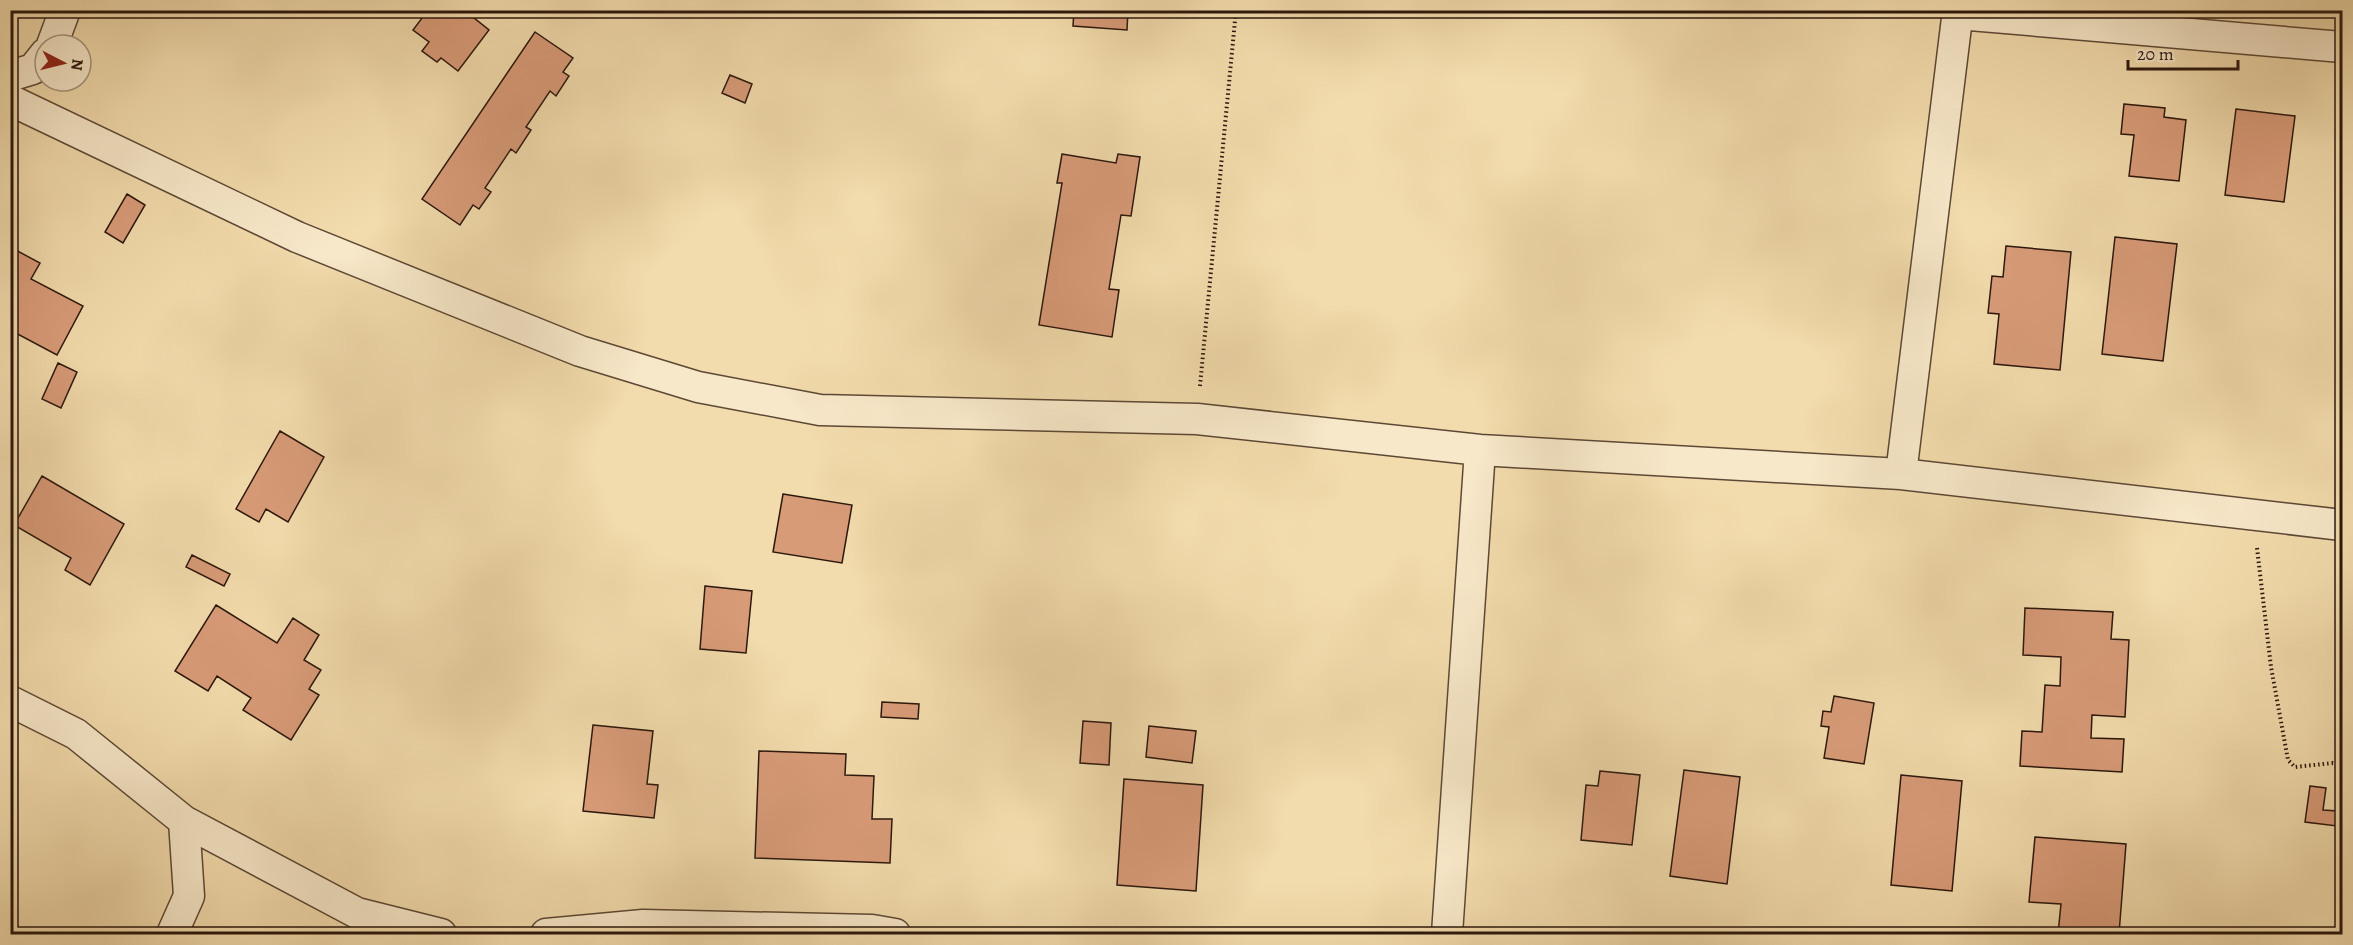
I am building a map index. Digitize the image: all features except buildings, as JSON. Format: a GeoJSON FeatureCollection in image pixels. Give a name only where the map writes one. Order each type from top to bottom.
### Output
{"type":"FeatureCollection","features":[{"type":"Feature","properties":{"kind":"street"},"geometry":{"type":"LineString","coordinates":[[56,33],[65,10]]}},
{"type":"Feature","properties":{"kind":"street"},"geometry":{"type":"LineString","coordinates":[[1901,474],[1958,12],[2343,47]]}},
{"type":"Feature","properties":{"kind":"street"},"geometry":{"type":"LineString","coordinates":[[10,76],[33,69]]}},
{"type":"Feature","properties":{"kind":"street"},"geometry":{"type":"LineString","coordinates":[[10,100],[297,237],[580,351],[698,387],[820,410],[1197,419],[1480,450],[1901,474],[2343,525]]}},
{"type":"Feature","properties":{"kind":"street"},"geometry":{"type":"LineString","coordinates":[[1447,934],[1480,450]]}},
{"type":"Feature","properties":{"kind":"street"},"geometry":{"type":"LineString","coordinates":[[10,701],[75,734],[184,821],[357,914],[441,934]]}},
{"type":"Feature","properties":{"kind":"street"},"geometry":{"type":"LineString","coordinates":[[172,934],[189,896],[184,821]]}},
{"type":"Feature","properties":{"kind":"street"},"geometry":{"type":"LineString","coordinates":[[546,934],[643,924],[873,930],[895,934]]}},
{"type":"Feature","properties":{"kind":"path"},"geometry":{"type":"LineString","coordinates":[[1197,419],[1236,10]]}},
{"type":"Feature","properties":{"kind":"path"},"geometry":{"type":"LineString","coordinates":[[2253,515],[2271,667],[2288,760],[2295,767],[2332,763],[2343,766]]}}]}
